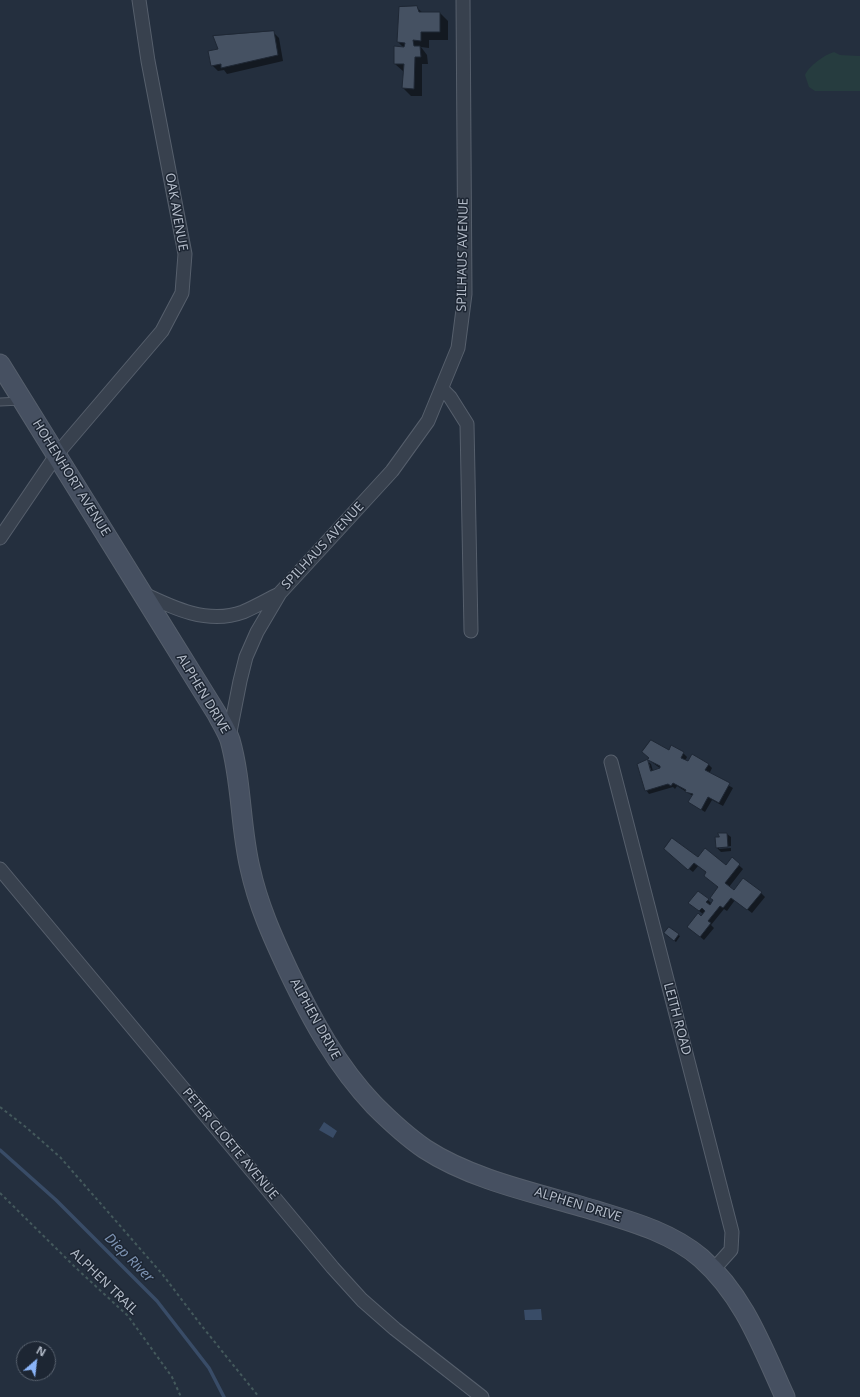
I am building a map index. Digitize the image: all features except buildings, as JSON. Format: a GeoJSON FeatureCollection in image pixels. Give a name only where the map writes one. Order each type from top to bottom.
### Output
{"type":"FeatureCollection","features":[{"type":"Feature","properties":{"kind":"street","name":"OAK AVENUE"},"geometry":{"type":"LineString","coordinates":[[57,454],[162,331],[182,293],[184,254],[148,61],[139,0]]}},
{"type":"Feature","properties":{"kind":"street","name":"SPILHAUS AVENUE"},"geometry":{"type":"LineString","coordinates":[[229,737],[246,657],[257,632],[280,593],[392,471],[428,420],[458,348],[465,294],[463,0]]}},
{"type":"Feature","properties":{"kind":"street","name":"HOHENHORT AVENUE"},"geometry":{"type":"LineString","coordinates":[[0,364],[142,593]]}},
{"type":"Feature","properties":{"kind":"street"},"geometry":{"type":"LineString","coordinates":[[442,389],[450,397],[467,424],[471,631]]}},
{"type":"Feature","properties":{"kind":"street"},"geometry":{"type":"LineString","coordinates":[[0,538],[57,454]]}},
{"type":"Feature","properties":{"kind":"street","name":"SPILHAUS AVENUE"},"geometry":{"type":"LineString","coordinates":[[142,593],[167,605],[195,614],[220,617],[242,612],[280,593]]}},
{"type":"Feature","properties":{"kind":"street","name":"ALPHEN DRIVE"},"geometry":{"type":"LineString","coordinates":[[142,593],[217,714],[229,737],[240,789],[249,867],[256,893],[268,927],[307,1009],[326,1042],[346,1072],[374,1104],[409,1138],[453,1164],[487,1178],[634,1222],[670,1237],[700,1257],[727,1285],[745,1310],[785,1397]]}},
{"type":"Feature","properties":{"kind":"street","name":"LEITH ROAD"},"geometry":{"type":"LineString","coordinates":[[611,762],[732,1232],[730,1250],[713,1270]]}},
{"type":"Feature","properties":{"kind":"street","name":"PETER CLOETE AVENUE"},"geometry":{"type":"LineString","coordinates":[[0,869],[333,1268],[362,1300],[436,1362],[482,1397]]}},
{"type":"Feature","properties":{"kind":"lane"},"geometry":{"type":"LineString","coordinates":[[0,402],[23,400]]}},
{"type":"Feature","properties":{"kind":"path"},"geometry":{"type":"LineString","coordinates":[[0,1107],[60,1157],[163,1275],[259,1397]]}},
{"type":"Feature","properties":{"kind":"path","name":"ALPHEN TRAIL"},"geometry":{"type":"LineString","coordinates":[[0,1192],[76,1268],[128,1316],[172,1377],[181,1397]]}},
{"type":"Feature","properties":{"kind":"green space"},"geometry":{"type":"Polygon","coordinates":[[[834,52],[840,55],[860,56],[860,91],[815,91],[809,87],[805,75],[807,72],[817,61],[834,52]]]}},
{"type":"Feature","properties":{"kind":"water"},"geometry":{"type":"Polygon","coordinates":[[[324,1122],[337,1131],[333,1138],[319,1130],[324,1122]]]}},
{"type":"Feature","properties":{"kind":"water"},"geometry":{"type":"Polygon","coordinates":[[[541,1309],[542,1320],[525,1320],[524,1310],[541,1309]]]}},
{"type":"Feature","properties":{"kind":"waterway","name":"Diep River"},"geometry":{"type":"LineString","coordinates":[[0,1150],[56,1200],[157,1301],[209,1368],[224,1397]]}}]}
